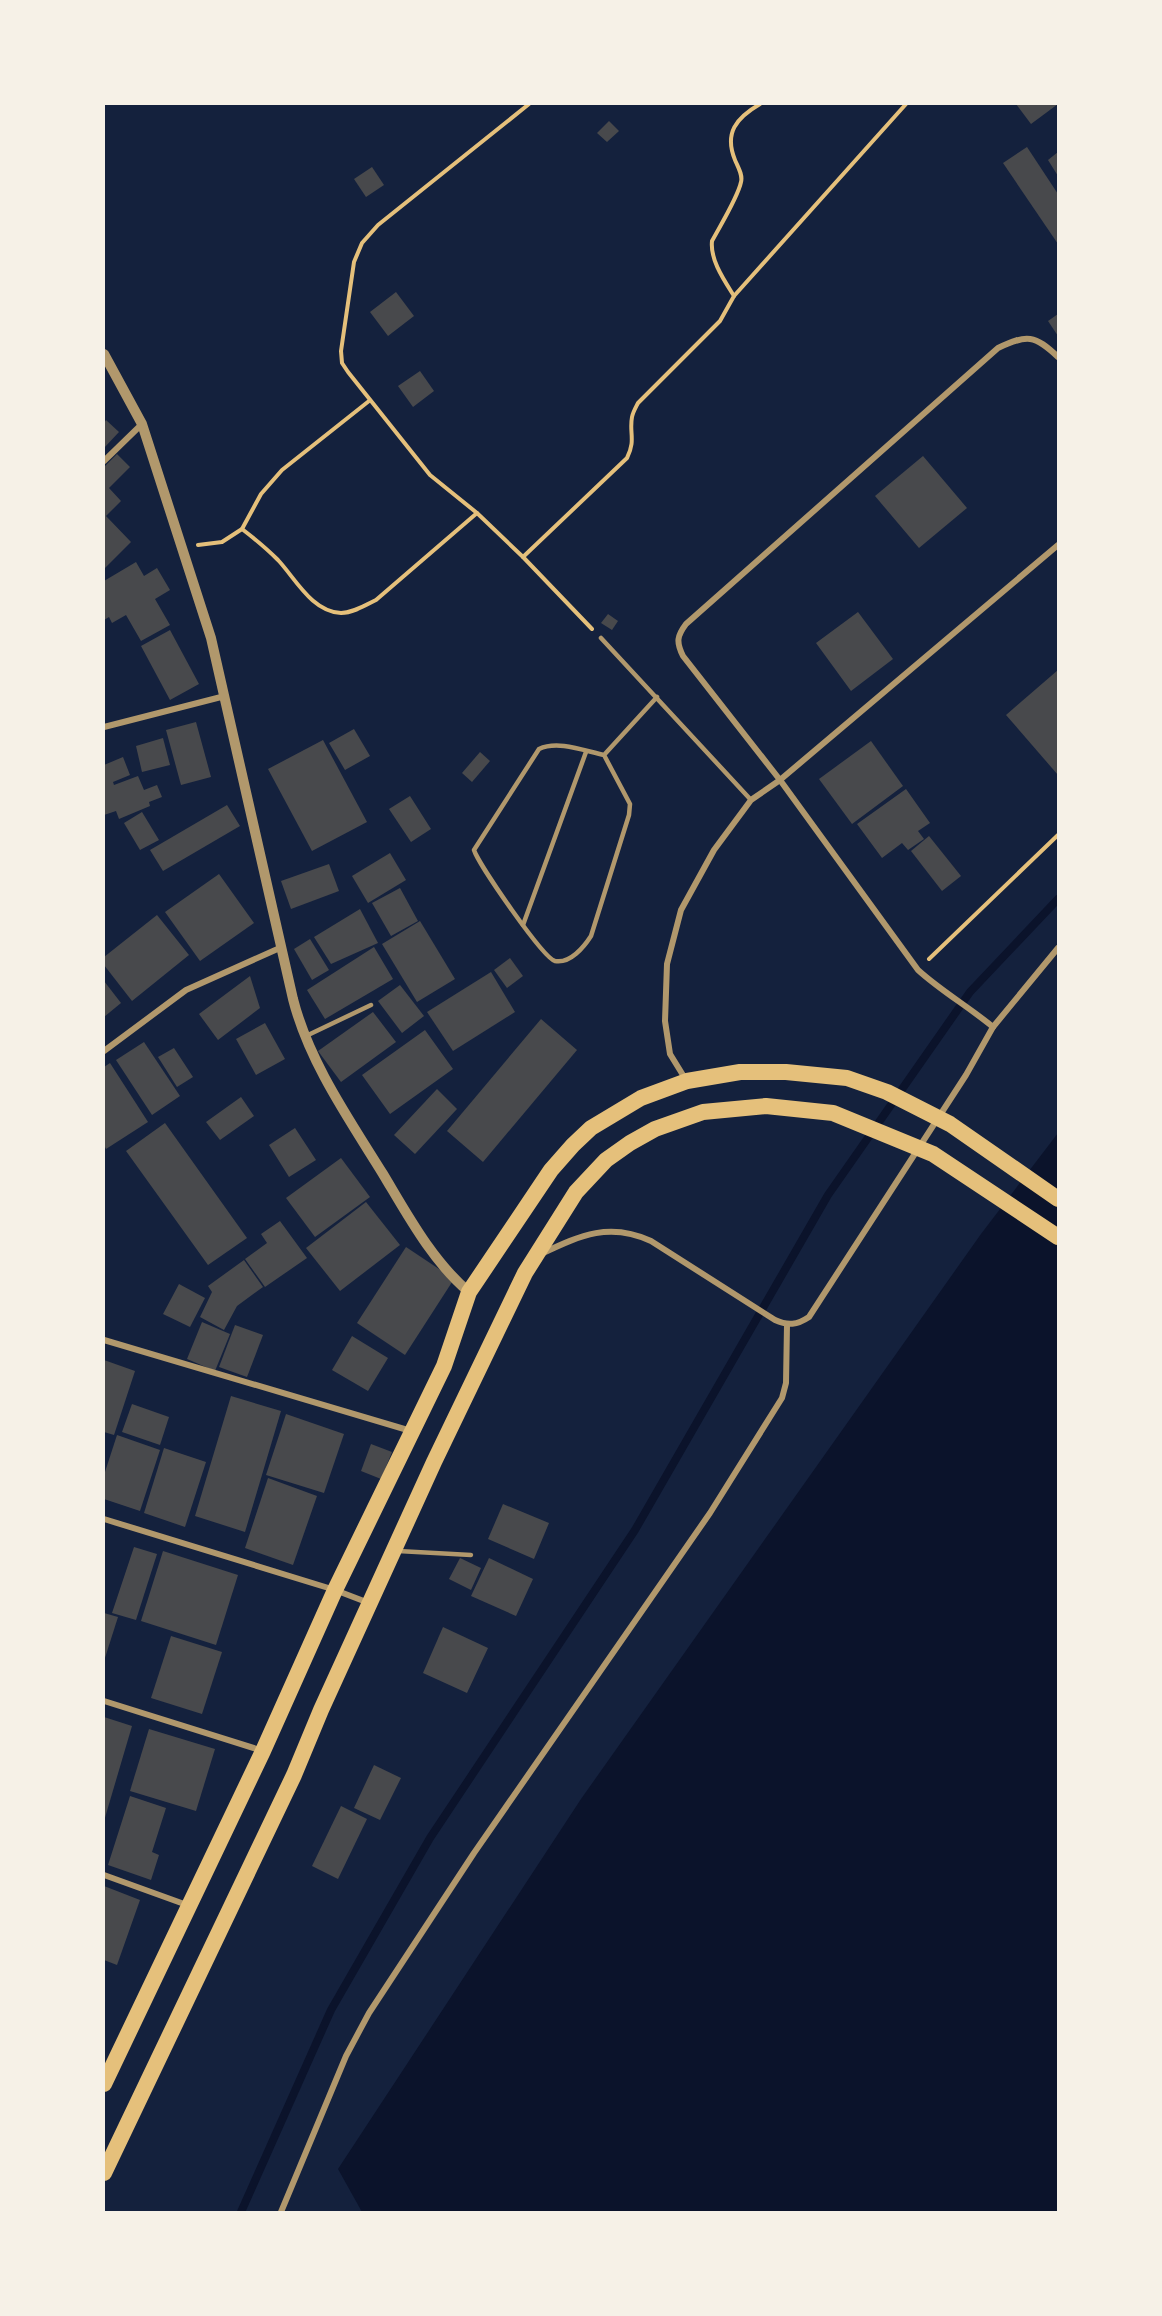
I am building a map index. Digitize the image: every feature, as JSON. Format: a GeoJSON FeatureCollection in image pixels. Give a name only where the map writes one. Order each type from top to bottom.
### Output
{"type":"FeatureCollection","features":[{"type":"Feature","properties":{"kind":"highway"},"geometry":{"type":"LineString","coordinates":[[104,2084],[113,2055],[189,1906],[263,1751],[335,1590],[444,1366],[469,1292],[551,1170],[591,1128],[641,1098],[687,1081],[740,1072],[786,1072],[847,1078],[887,1092],[950,1124],[1059,1199]]}},
{"type":"Feature","properties":{"kind":"highway"},"geometry":{"type":"LineString","coordinates":[[104,2174],[294,1775],[369,1604],[506,1310],[535,1257],[576,1192],[606,1160],[655,1129],[704,1112],[766,1106],[833,1113],[933,1154],[1059,1237]]}},
{"type":"Feature","properties":{"kind":"street"},"geometry":{"type":"LineString","coordinates":[[993,1027],[974,1010],[931,982],[918,970],[780,780],[682,656],[678,645],[678,635],[686,624],[998,348],[1018,338],[1032,338],[1044,343],[1059,357]]}},
{"type":"Feature","properties":{"kind":"street"},"geometry":{"type":"LineString","coordinates":[[104,354],[142,424],[211,638],[296,1010],[305,1037],[348,1119],[408,1215],[450,1274],[469,1292]]}},
{"type":"Feature","properties":{"kind":"street"},"geometry":{"type":"LineString","coordinates":[[104,461],[142,424]]}},
{"type":"Feature","properties":{"kind":"street"},"geometry":{"type":"LineString","coordinates":[[687,1081],[670,1054],[665,1021],[667,964],[681,910],[714,850],[751,800],[780,780],[1059,545]]}},
{"type":"Feature","properties":{"kind":"street"},"geometry":{"type":"LineString","coordinates":[[104,727],[225,696]]}},
{"type":"Feature","properties":{"kind":"street"},"geometry":{"type":"LineString","coordinates":[[104,1050],[186,990],[282,947]]}},
{"type":"Feature","properties":{"kind":"street"},"geometry":{"type":"LineString","coordinates":[[535,1257],[570,1240],[603,1231],[636,1234],[651,1241],[775,1320],[786,1325],[803,1321],[809,1317],[966,1075],[993,1027],[1059,948]]}},
{"type":"Feature","properties":{"kind":"street"},"geometry":{"type":"LineString","coordinates":[[281,2212],[346,2056],[369,2013],[480,1843],[710,1513],[782,1398],[787,1377],[786,1325]]}},
{"type":"Feature","properties":{"kind":"street"},"geometry":{"type":"LineString","coordinates":[[104,1340],[414,1431]]}},
{"type":"Feature","properties":{"kind":"street"},"geometry":{"type":"LineString","coordinates":[[104,1518],[335,1590],[369,1604]]}},
{"type":"Feature","properties":{"kind":"street"},"geometry":{"type":"LineString","coordinates":[[104,1701],[263,1751]]}},
{"type":"Feature","properties":{"kind":"street"},"geometry":{"type":"LineString","coordinates":[[104,1875],[189,1906]]}},
{"type":"Feature","properties":{"kind":"lane"},"geometry":{"type":"LineString","coordinates":[[601,638],[751,800]]}},
{"type":"Feature","properties":{"kind":"lane"},"geometry":{"type":"LineString","coordinates":[[604,755],[657,697]]}},
{"type":"Feature","properties":{"kind":"lane"},"geometry":{"type":"LineString","coordinates":[[547,745],[557,745],[604,755],[630,804],[629,815],[591,936],[583,949],[564,961],[555,961],[544,953],[523,926],[474,850],[539,749],[547,745]]}},
{"type":"Feature","properties":{"kind":"lane"},"geometry":{"type":"LineString","coordinates":[[523,926],[586,752]]}},
{"type":"Feature","properties":{"kind":"lane"},"geometry":{"type":"LineString","coordinates":[[305,1037],[371,1005]]}},
{"type":"Feature","properties":{"kind":"lane"},"geometry":{"type":"LineString","coordinates":[[395,1550],[471,1555]]}},
{"type":"Feature","properties":{"kind":"path"},"geometry":{"type":"LineString","coordinates":[[529,104],[378,225],[362,243],[354,262],[340,351],[342,363],[369,401],[430,475],[477,513],[601,638]]}},
{"type":"Feature","properties":{"kind":"path"},"geometry":{"type":"LineString","coordinates":[[734,296],[714,259],[711,250],[712,241],[741,184],[740,172],[730,148],[731,132],[738,122],[760,104]]}},
{"type":"Feature","properties":{"kind":"path"},"geometry":{"type":"LineString","coordinates":[[523,557],[627,458],[632,449],[632,415],[638,402],[720,321],[734,296],[906,104]]}},
{"type":"Feature","properties":{"kind":"path"},"geometry":{"type":"LineString","coordinates":[[182,546],[222,542],[242,530],[261,494],[282,470],[369,401]]}},
{"type":"Feature","properties":{"kind":"path"},"geometry":{"type":"LineString","coordinates":[[242,530],[261,543],[308,596],[322,607],[341,613],[361,608],[376,600],[477,513]]}},
{"type":"Feature","properties":{"kind":"path"},"geometry":{"type":"LineString","coordinates":[[918,970],[1059,835]]}},
{"type":"Feature","properties":{"kind":"water"},"geometry":{"type":"Polygon","coordinates":[[[1058,1133],[1058,2212],[362,2212],[338,2169],[581,1799],[981,1234],[1058,1133]]]}},
{"type":"Feature","properties":{"kind":"building"},"geometry":{"type":"Polygon","coordinates":[[[1016,104],[1058,104],[1031,124],[1016,104]]]}},
{"type":"Feature","properties":{"kind":"building"},"geometry":{"type":"Polygon","coordinates":[[[609,121],[619,131],[607,142],[597,133],[609,121]]]}},
{"type":"Feature","properties":{"kind":"building"},"geometry":{"type":"Polygon","coordinates":[[[1027,147],[1058,194],[1058,244],[1003,163],[1027,147]]]}},
{"type":"Feature","properties":{"kind":"building"},"geometry":{"type":"Polygon","coordinates":[[[1058,152],[1058,176],[1048,160],[1058,152]]]}},
{"type":"Feature","properties":{"kind":"building"},"geometry":{"type":"Polygon","coordinates":[[[372,167],[384,185],[366,197],[354,179],[372,167]]]}},
{"type":"Feature","properties":{"kind":"building"},"geometry":{"type":"Polygon","coordinates":[[[396,292],[414,316],[388,336],[370,312],[396,292]]]}},
{"type":"Feature","properties":{"kind":"building"},"geometry":{"type":"Polygon","coordinates":[[[1058,314],[1058,336],[1048,321],[1058,314]]]}},
{"type":"Feature","properties":{"kind":"building"},"geometry":{"type":"Polygon","coordinates":[[[420,371],[434,391],[413,407],[398,386],[420,371]]]}},
{"type":"Feature","properties":{"kind":"building"},"geometry":{"type":"Polygon","coordinates":[[[106,420],[119,432],[104,448],[104,423],[106,420]]]}},
{"type":"Feature","properties":{"kind":"building"},"geometry":{"type":"Polygon","coordinates":[[[117,454],[130,467],[109,488],[121,501],[106,516],[131,542],[104,569],[104,467],[117,454]]]}},
{"type":"Feature","properties":{"kind":"building"},"geometry":{"type":"Polygon","coordinates":[[[923,456],[967,508],[919,548],[875,496],[923,456]]]}},
{"type":"Feature","properties":{"kind":"building"},"geometry":{"type":"Polygon","coordinates":[[[136,562],[144,576],[157,568],[170,590],[155,599],[170,625],[141,641],[126,615],[112,623],[109,617],[104,620],[104,581],[136,562]]]}},
{"type":"Feature","properties":{"kind":"building"},"geometry":{"type":"Polygon","coordinates":[[[858,612],[893,659],[851,691],[816,643],[858,612]]]}},
{"type":"Feature","properties":{"kind":"building"},"geometry":{"type":"Polygon","coordinates":[[[608,614],[618,621],[612,630],[601,623],[608,614]]]}},
{"type":"Feature","properties":{"kind":"building"},"geometry":{"type":"Polygon","coordinates":[[[170,630],[199,684],[170,700],[141,646],[170,630]]]}},
{"type":"Feature","properties":{"kind":"building"},"geometry":{"type":"Polygon","coordinates":[[[1058,670],[1058,775],[1006,715],[1058,670]]]}},
{"type":"Feature","properties":{"kind":"building"},"geometry":{"type":"Polygon","coordinates":[[[196,722],[211,777],[181,785],[166,730],[196,722]]]}},
{"type":"Feature","properties":{"kind":"building"},"geometry":{"type":"Polygon","coordinates":[[[354,729],[370,756],[345,770],[329,743],[354,729]]]}},
{"type":"Feature","properties":{"kind":"building"},"geometry":{"type":"Polygon","coordinates":[[[163,738],[170,765],[142,772],[136,746],[163,738]]]}},
{"type":"Feature","properties":{"kind":"building"},"geometry":{"type":"Polygon","coordinates":[[[323,740],[367,822],[312,851],[268,769],[323,740]]]}},
{"type":"Feature","properties":{"kind":"building"},"geometry":{"type":"Polygon","coordinates":[[[871,741],[903,786],[852,824],[819,779],[871,741]]]}},
{"type":"Feature","properties":{"kind":"building"},"geometry":{"type":"Polygon","coordinates":[[[480,752],[490,761],[472,782],[462,773],[480,752]]]}},
{"type":"Feature","properties":{"kind":"building"},"geometry":{"type":"Polygon","coordinates":[[[123,757],[130,775],[113,782],[114,785],[138,776],[144,790],[157,785],[162,797],[149,802],[150,806],[119,819],[116,811],[104,815],[104,765],[123,757]]]}},
{"type":"Feature","properties":{"kind":"building"},"geometry":{"type":"Polygon","coordinates":[[[906,789],[930,823],[918,831],[924,839],[908,850],[902,843],[882,858],[857,824],[906,789]]]}},
{"type":"Feature","properties":{"kind":"building"},"geometry":{"type":"Polygon","coordinates":[[[410,796],[431,829],[411,842],[389,809],[410,796]]]}},
{"type":"Feature","properties":{"kind":"building"},"geometry":{"type":"Polygon","coordinates":[[[227,805],[240,826],[163,871],[150,850],[227,805]]]}},
{"type":"Feature","properties":{"kind":"building"},"geometry":{"type":"Polygon","coordinates":[[[142,812],[159,840],[140,850],[124,823],[142,812]]]}},
{"type":"Feature","properties":{"kind":"building"},"geometry":{"type":"Polygon","coordinates":[[[929,836],[961,876],[942,891],[911,851],[929,836]]]}},
{"type":"Feature","properties":{"kind":"building"},"geometry":{"type":"Polygon","coordinates":[[[390,853],[406,880],[368,903],[352,876],[390,853]]]}},
{"type":"Feature","properties":{"kind":"building"},"geometry":{"type":"Polygon","coordinates":[[[329,864],[339,891],[291,909],[281,881],[329,864]]]}},
{"type":"Feature","properties":{"kind":"building"},"geometry":{"type":"Polygon","coordinates":[[[219,874],[254,923],[200,961],[165,912],[219,874]]]}},
{"type":"Feature","properties":{"kind":"building"},"geometry":{"type":"Polygon","coordinates":[[[400,888],[418,921],[391,936],[372,903],[400,888]]]}},
{"type":"Feature","properties":{"kind":"building"},"geometry":{"type":"Polygon","coordinates":[[[360,909],[378,943],[331,964],[314,937],[360,909]]]}},
{"type":"Feature","properties":{"kind":"building"},"geometry":{"type":"Polygon","coordinates":[[[157,915],[189,955],[132,1001],[104,965],[104,957],[157,915]]]}},
{"type":"Feature","properties":{"kind":"building"},"geometry":{"type":"Polygon","coordinates":[[[420,921],[455,979],[417,1002],[382,944],[420,921]]]}},
{"type":"Feature","properties":{"kind":"building"},"geometry":{"type":"Polygon","coordinates":[[[310,939],[329,970],[312,980],[294,949],[310,939]]]}},
{"type":"Feature","properties":{"kind":"building"},"geometry":{"type":"Polygon","coordinates":[[[374,947],[393,979],[325,1019],[307,990],[374,947]]]}},
{"type":"Feature","properties":{"kind":"building"},"geometry":{"type":"Polygon","coordinates":[[[510,958],[523,976],[507,988],[494,970],[510,958]]]}},
{"type":"Feature","properties":{"kind":"building"},"geometry":{"type":"Polygon","coordinates":[[[491,972],[515,1012],[453,1051],[427,1012],[491,972]]]}},
{"type":"Feature","properties":{"kind":"building"},"geometry":{"type":"Polygon","coordinates":[[[250,976],[260,1008],[218,1040],[199,1014],[250,976]]]}},
{"type":"Feature","properties":{"kind":"building"},"geometry":{"type":"Polygon","coordinates":[[[104,981],[121,1003],[104,1017],[104,981]]]}},
{"type":"Feature","properties":{"kind":"building"},"geometry":{"type":"Polygon","coordinates":[[[400,985],[424,1016],[402,1033],[378,1001],[400,985]]]}},
{"type":"Feature","properties":{"kind":"building"},"geometry":{"type":"Polygon","coordinates":[[[373,1012],[396,1042],[341,1082],[318,1051],[373,1012]]]}},
{"type":"Feature","properties":{"kind":"building"},"geometry":{"type":"Polygon","coordinates":[[[541,1019],[577,1050],[483,1162],[447,1131],[541,1019]]]}},
{"type":"Feature","properties":{"kind":"building"},"geometry":{"type":"Polygon","coordinates":[[[265,1023],[285,1059],[256,1075],[236,1039],[265,1023]]]}},
{"type":"Feature","properties":{"kind":"building"},"geometry":{"type":"Polygon","coordinates":[[[425,1030],[453,1069],[390,1114],[362,1075],[425,1030]]]}},
{"type":"Feature","properties":{"kind":"building"},"geometry":{"type":"Polygon","coordinates":[[[144,1042],[180,1096],[152,1115],[116,1060],[144,1042]]]}},
{"type":"Feature","properties":{"kind":"building"},"geometry":{"type":"Polygon","coordinates":[[[174,1048],[193,1077],[177,1087],[158,1057],[174,1048]]]}},
{"type":"Feature","properties":{"kind":"building"},"geometry":{"type":"Polygon","coordinates":[[[110,1063],[148,1122],[106,1149],[104,1145],[104,1067],[110,1063]]]}},
{"type":"Feature","properties":{"kind":"building"},"geometry":{"type":"Polygon","coordinates":[[[437,1089],[457,1109],[415,1154],[394,1135],[437,1089]]]}},
{"type":"Feature","properties":{"kind":"building"},"geometry":{"type":"Polygon","coordinates":[[[241,1097],[254,1116],[220,1140],[206,1122],[241,1097]]]}},
{"type":"Feature","properties":{"kind":"building"},"geometry":{"type":"Polygon","coordinates":[[[165,1123],[247,1238],[208,1265],[126,1151],[165,1123]]]}},
{"type":"Feature","properties":{"kind":"building"},"geometry":{"type":"Polygon","coordinates":[[[295,1128],[316,1160],[289,1177],[269,1145],[295,1128]]]}},
{"type":"Feature","properties":{"kind":"building"},"geometry":{"type":"Polygon","coordinates":[[[341,1158],[370,1197],[315,1237],[286,1198],[341,1158]]]}},
{"type":"Feature","properties":{"kind":"building"},"geometry":{"type":"Polygon","coordinates":[[[366,1202],[400,1245],[340,1291],[306,1248],[366,1202]]]}},
{"type":"Feature","properties":{"kind":"building"},"geometry":{"type":"Polygon","coordinates":[[[280,1221],[307,1258],[265,1287],[245,1259],[267,1243],[261,1234],[280,1221]]]}},
{"type":"Feature","properties":{"kind":"building"},"geometry":{"type":"Polygon","coordinates":[[[406,1247],[454,1279],[405,1355],[357,1323],[406,1247]]]}},
{"type":"Feature","properties":{"kind":"building"},"geometry":{"type":"Polygon","coordinates":[[[244,1260],[263,1287],[237,1306],[224,1330],[200,1317],[212,1292],[208,1286],[244,1260]]]}},
{"type":"Feature","properties":{"kind":"building"},"geometry":{"type":"Polygon","coordinates":[[[179,1284],[205,1298],[190,1327],[163,1314],[179,1284]]]}},
{"type":"Feature","properties":{"kind":"building"},"geometry":{"type":"Polygon","coordinates":[[[202,1322],[230,1334],[215,1371],[187,1359],[202,1322]]]}},
{"type":"Feature","properties":{"kind":"building"},"geometry":{"type":"Polygon","coordinates":[[[235,1325],[263,1335],[247,1377],[219,1367],[235,1325]]]}},
{"type":"Feature","properties":{"kind":"building"},"geometry":{"type":"Polygon","coordinates":[[[352,1336],[388,1358],[368,1391],[332,1370],[352,1336]]]}},
{"type":"Feature","properties":{"kind":"building"},"geometry":{"type":"Polygon","coordinates":[[[104,1360],[135,1371],[114,1435],[104,1432],[104,1360]]]}},
{"type":"Feature","properties":{"kind":"building"},"geometry":{"type":"Polygon","coordinates":[[[231,1396],[281,1411],[245,1532],[195,1516],[231,1396]]]}},
{"type":"Feature","properties":{"kind":"building"},"geometry":{"type":"Polygon","coordinates":[[[132,1404],[169,1417],[160,1445],[122,1432],[132,1404]]]}},
{"type":"Feature","properties":{"kind":"building"},"geometry":{"type":"Polygon","coordinates":[[[286,1414],[344,1434],[324,1493],[266,1475],[286,1414]]]}},
{"type":"Feature","properties":{"kind":"building"},"geometry":{"type":"Polygon","coordinates":[[[117,1435],[160,1450],[140,1511],[104,1499],[104,1475],[117,1435]]]}},
{"type":"Feature","properties":{"kind":"building"},"geometry":{"type":"Polygon","coordinates":[[[371,1444],[392,1452],[381,1479],[361,1471],[371,1444]]]}},
{"type":"Feature","properties":{"kind":"building"},"geometry":{"type":"Polygon","coordinates":[[[164,1448],[206,1462],[185,1527],[144,1513],[164,1448]]]}},
{"type":"Feature","properties":{"kind":"building"},"geometry":{"type":"Polygon","coordinates":[[[268,1478],[317,1496],[293,1565],[245,1548],[268,1478]]]}},
{"type":"Feature","properties":{"kind":"building"},"geometry":{"type":"Polygon","coordinates":[[[503,1504],[549,1523],[534,1559],[488,1539],[503,1504]]]}},
{"type":"Feature","properties":{"kind":"building"},"geometry":{"type":"Polygon","coordinates":[[[134,1547],[157,1554],[136,1620],[112,1613],[134,1547]]]}},
{"type":"Feature","properties":{"kind":"building"},"geometry":{"type":"Polygon","coordinates":[[[163,1551],[238,1575],[216,1645],[141,1621],[163,1551]]]}},
{"type":"Feature","properties":{"kind":"building"},"geometry":{"type":"Polygon","coordinates":[[[460,1558],[481,1568],[471,1590],[449,1579],[460,1558]]]}},
{"type":"Feature","properties":{"kind":"building"},"geometry":{"type":"Polygon","coordinates":[[[489,1558],[533,1579],[516,1616],[471,1596],[489,1558]]]}},
{"type":"Feature","properties":{"kind":"building"},"geometry":{"type":"Polygon","coordinates":[[[104,1613],[118,1617],[104,1661],[104,1613]]]}},
{"type":"Feature","properties":{"kind":"building"},"geometry":{"type":"Polygon","coordinates":[[[443,1627],[488,1648],[467,1693],[423,1673],[443,1627]]]}},
{"type":"Feature","properties":{"kind":"building"},"geometry":{"type":"Polygon","coordinates":[[[171,1636],[222,1652],[202,1714],[151,1698],[171,1636]]]}},
{"type":"Feature","properties":{"kind":"building"},"geometry":{"type":"Polygon","coordinates":[[[104,1717],[132,1726],[104,1821],[104,1717]]]}},
{"type":"Feature","properties":{"kind":"building"},"geometry":{"type":"Polygon","coordinates":[[[149,1729],[215,1749],[196,1811],[130,1791],[149,1729]]]}},
{"type":"Feature","properties":{"kind":"building"},"geometry":{"type":"Polygon","coordinates":[[[374,1765],[401,1778],[380,1820],[354,1808],[374,1765]]]}},
{"type":"Feature","properties":{"kind":"building"},"geometry":{"type":"Polygon","coordinates":[[[130,1796],[166,1808],[152,1852],[159,1855],[151,1880],[108,1865],[130,1796]]]}},
{"type":"Feature","properties":{"kind":"building"},"geometry":{"type":"Polygon","coordinates":[[[341,1806],[367,1819],[338,1879],[312,1866],[341,1806]]]}},
{"type":"Feature","properties":{"kind":"building"},"geometry":{"type":"Polygon","coordinates":[[[104,1886],[140,1900],[117,1965],[104,1960],[104,1886]]]}},
{"type":"Feature","properties":{"kind":"waterway"},"geometry":{"type":"LineString","coordinates":[[241,2212],[331,2010],[430,1838],[635,1530],[828,1195],[970,992],[1058,899]]}}]}
